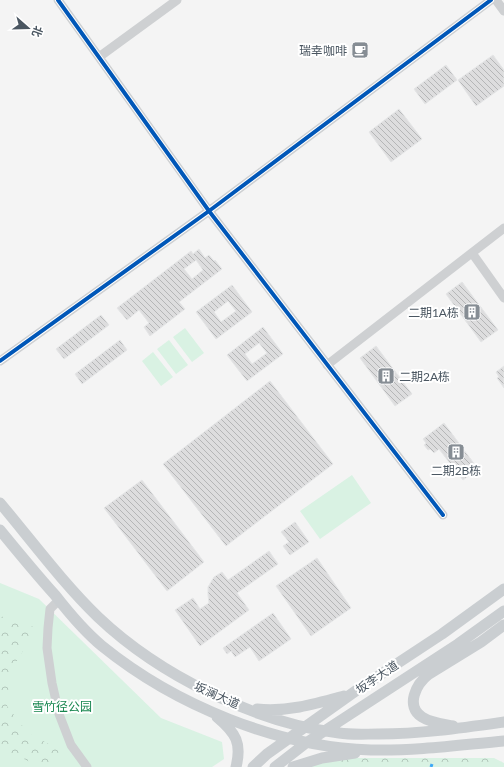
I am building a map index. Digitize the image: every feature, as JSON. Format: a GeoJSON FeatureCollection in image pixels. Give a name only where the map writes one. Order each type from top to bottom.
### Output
{"type":"FeatureCollection","features":[{"type":"Feature","properties":{"kind":"main road","name":"坂澜大道"},"geometry":{"type":"LineString","coordinates":[[0,503],[81,600],[118,634],[138,650],[178,676],[198,687],[241,706],[278,720],[305,727],[324,731],[355,734],[392,734],[504,722]]}},
{"type":"Feature","properties":{"kind":"main road","name":"坂澜大道"},"geometry":{"type":"LineString","coordinates":[[0,530],[84,629],[102,645],[118,658],[161,685],[207,710],[241,723],[306,743],[355,748],[413,750],[504,741]]}},
{"type":"Feature","properties":{"kind":"main road","name":"坂李大道"},"geometry":{"type":"LineString","coordinates":[[253,767],[267,754],[357,690],[442,634],[504,589]]}},
{"type":"Feature","properties":{"kind":"main road","name":"坂李大道"},"geometry":{"type":"LineString","coordinates":[[276,767],[306,743],[458,644],[504,611]]}},
{"type":"Feature","properties":{"kind":"main road"},"geometry":{"type":"LineString","coordinates":[[467,727],[437,723],[423,718],[415,709],[413,696],[419,685],[429,674],[481,642],[504,625]]}},
{"type":"Feature","properties":{"kind":"main road"},"geometry":{"type":"LineString","coordinates":[[241,706],[260,709],[293,709],[334,699],[357,690]]}},
{"type":"Feature","properties":{"kind":"main road"},"geometry":{"type":"LineString","coordinates":[[207,710],[222,721],[235,736],[239,755],[236,767]]}},
{"type":"Feature","properties":{"kind":"main road"},"geometry":{"type":"LineString","coordinates":[[293,767],[322,758],[388,750]]}},
{"type":"Feature","properties":{"kind":"street"},"geometry":{"type":"LineString","coordinates":[[58,0],[209,211],[442,515]]}},
{"type":"Feature","properties":{"kind":"street"},"geometry":{"type":"LineString","coordinates":[[99,57],[177,0]]}},
{"type":"Feature","properties":{"kind":"street"},"geometry":{"type":"LineString","coordinates":[[0,362],[209,211],[491,0]]}},
{"type":"Feature","properties":{"kind":"street"},"geometry":{"type":"LineString","coordinates":[[496,0],[504,11]]}},
{"type":"Feature","properties":{"kind":"street"},"geometry":{"type":"LineString","coordinates":[[327,365],[504,228]]}},
{"type":"Feature","properties":{"kind":"street"},"geometry":{"type":"LineString","coordinates":[[472,253],[504,298]]}},
{"type":"Feature","properties":{"kind":"street"},"geometry":{"type":"LineString","coordinates":[[59,600],[50,609],[48,628],[48,648],[52,683],[59,714],[71,745],[87,767]]}},
{"type":"Feature","properties":{"kind":"green space"},"geometry":{"type":"Polygon","coordinates":[[[185,328],[204,353],[192,362],[173,337],[185,328]]]}},
{"type":"Feature","properties":{"kind":"green space"},"geometry":{"type":"Polygon","coordinates":[[[169,340],[188,365],[176,374],[157,349],[169,340]]]}},
{"type":"Feature","properties":{"kind":"green space"},"geometry":{"type":"Polygon","coordinates":[[[153,352],[173,377],[161,386],[142,361],[153,352]]]}},
{"type":"Feature","properties":{"kind":"green space"},"geometry":{"type":"Polygon","coordinates":[[[352,475],[371,503],[320,539],[300,511],[352,475]]]}},
{"type":"Feature","properties":{"kind":"green space","name":"雪竹径公园"},"geometry":{"type":"Polygon","coordinates":[[[0,583],[39,599],[161,718],[222,742],[224,759],[212,767],[0,767],[0,583]]]}},
{"type":"Feature","properties":{"kind":"green space"},"geometry":{"type":"Polygon","coordinates":[[[0,616],[37,628],[10,672],[7,706],[28,733],[60,750],[50,767],[40,767],[14,754],[0,752],[0,616]]]}},
{"type":"Feature","properties":{"kind":"green space"},"geometry":{"type":"Polygon","coordinates":[[[346,758],[494,758],[504,763],[504,767],[310,767],[318,763],[346,758]]]}},
{"type":"Feature","properties":{"kind":"building"},"geometry":{"type":"Polygon","coordinates":[[[493,55],[504,70],[504,86],[476,106],[458,80],[493,55]]]}},
{"type":"Feature","properties":{"kind":"building"},"geometry":{"type":"Polygon","coordinates":[[[446,65],[457,80],[425,104],[414,89],[446,65]]]}},
{"type":"Feature","properties":{"kind":"building"},"geometry":{"type":"Polygon","coordinates":[[[399,109],[422,139],[391,162],[369,132],[399,109]]]}},
{"type":"Feature","properties":{"kind":"building"},"geometry":{"type":"Polygon","coordinates":[[[199,249],[205,258],[209,255],[222,269],[179,302],[185,309],[150,336],[144,327],[149,323],[139,310],[127,320],[117,308],[191,251],[193,254],[199,249]],[[196,260],[184,269],[192,279],[203,270],[196,260]]]}},
{"type":"Feature","properties":{"kind":"building","name":"二期1A栋"},"geometry":{"type":"Polygon","coordinates":[[[462,282],[498,330],[481,342],[446,294],[462,282]]]}},
{"type":"Feature","properties":{"kind":"building"},"geometry":{"type":"Polygon","coordinates":[[[232,285],[252,312],[216,339],[196,312],[232,285]],[[228,301],[214,312],[221,322],[236,311],[228,301]]]}},
{"type":"Feature","properties":{"kind":"building"},"geometry":{"type":"Polygon","coordinates":[[[101,315],[109,325],[64,359],[56,349],[101,315]]]}},
{"type":"Feature","properties":{"kind":"building"},"geometry":{"type":"Polygon","coordinates":[[[263,327],[283,354],[247,381],[227,355],[263,327]],[[259,343],[245,354],[252,364],[267,353],[259,343]]]}},
{"type":"Feature","properties":{"kind":"building"},"geometry":{"type":"Polygon","coordinates":[[[120,340],[127,350],[82,384],[75,374],[120,340]]]}},
{"type":"Feature","properties":{"kind":"building","name":"二期2A栋"},"geometry":{"type":"Polygon","coordinates":[[[376,346],[412,394],[395,406],[360,358],[376,346]]]}},
{"type":"Feature","properties":{"kind":"building"},"geometry":{"type":"Polygon","coordinates":[[[504,366],[504,388],[497,378],[499,377],[496,372],[504,366]]]}},
{"type":"Feature","properties":{"kind":"building"},"geometry":{"type":"Polygon","coordinates":[[[270,381],[333,464],[226,546],[163,464],[270,381]]]}},
{"type":"Feature","properties":{"kind":"building","name":"二期2B栋"},"geometry":{"type":"Polygon","coordinates":[[[444,423],[478,469],[463,480],[439,449],[434,453],[430,449],[428,450],[424,445],[426,443],[423,439],[444,423]]]}},
{"type":"Feature","properties":{"kind":"building"},"geometry":{"type":"Polygon","coordinates":[[[142,480],[204,562],[167,591],[104,508],[142,480]]]}},
{"type":"Feature","properties":{"kind":"building"},"geometry":{"type":"Polygon","coordinates":[[[295,522],[309,542],[290,555],[283,546],[289,542],[281,532],[295,522]]]}},
{"type":"Feature","properties":{"kind":"building"},"geometry":{"type":"Polygon","coordinates":[[[269,551],[278,564],[237,593],[249,610],[200,646],[175,610],[193,598],[200,609],[209,603],[208,587],[214,577],[222,572],[228,580],[269,551]]]}},
{"type":"Feature","properties":{"kind":"building"},"geometry":{"type":"Polygon","coordinates":[[[317,558],[351,608],[311,636],[276,586],[317,558]]]}},
{"type":"Feature","properties":{"kind":"building"},"geometry":{"type":"Polygon","coordinates":[[[273,613],[291,639],[259,661],[250,647],[235,657],[231,651],[227,654],[223,648],[273,613]]]}},
{"type":"Feature","properties":{"kind":"cycle path"},"geometry":{"type":"LineString","coordinates":[[58,0],[209,211],[443,515]]}},
{"type":"Feature","properties":{"kind":"cycle path"},"geometry":{"type":"LineString","coordinates":[[0,361],[209,211],[491,0]]}},
{"type":"Feature","properties":{"kind":"place","name":"瑞幸咖啡"},"geometry":{"type":"Point","coordinates":[360,50]}},
{"type":"Feature","properties":{"kind":"place","name":"二期1A栋"},"geometry":{"type":"Point","coordinates":[472,312]}},
{"type":"Feature","properties":{"kind":"place","name":"二期2A栋"},"geometry":{"type":"Point","coordinates":[386,376]}},
{"type":"Feature","properties":{"kind":"place","name":"二期2B栋"},"geometry":{"type":"Point","coordinates":[456,452]}}]}
